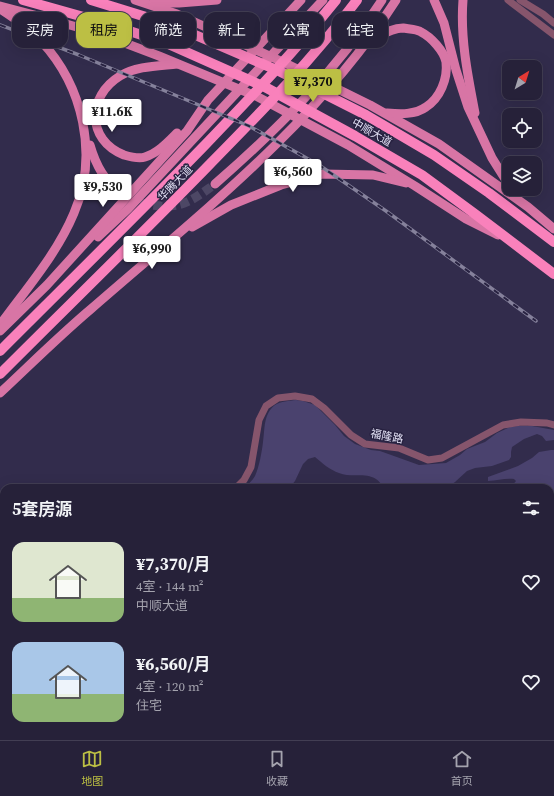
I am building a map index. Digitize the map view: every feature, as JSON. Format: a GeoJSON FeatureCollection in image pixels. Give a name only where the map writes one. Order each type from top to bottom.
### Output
{"type":"FeatureCollection","features":[{"type":"Feature","properties":{"kind":"highway","name":"中顺大道"},"geometry":{"type":"LineString","coordinates":[[23,0],[105,23],[166,43],[265,87],[355,136],[422,176],[554,274]]}},
{"type":"Feature","properties":{"kind":"highway","name":"中顺大道"},"geometry":{"type":"LineString","coordinates":[[91,0],[172,25],[280,71],[366,115],[434,155],[489,193],[554,242]]}},
{"type":"Feature","properties":{"kind":"highway","name":"华腾大道"},"geometry":{"type":"LineString","coordinates":[[0,351],[136,216],[243,106],[295,49],[336,0]]}},
{"type":"Feature","properties":{"kind":"highway","name":"华腾大道"},"geometry":{"type":"LineString","coordinates":[[0,374],[147,229],[259,114],[311,56],[358,0]]}},
{"type":"Feature","properties":{"kind":"main road"},"geometry":{"type":"LineString","coordinates":[[135,0],[177,14],[285,63],[385,113],[439,144],[528,207],[554,229]]}},
{"type":"Feature","properties":{"kind":"main road"},"geometry":{"type":"LineString","coordinates":[[144,3],[211,2],[217,0]]}},
{"type":"Feature","properties":{"kind":"main road"},"geometry":{"type":"LineString","coordinates":[[178,64],[135,69],[108,84],[100,97],[95,110],[95,122],[98,133],[108,144],[119,152],[132,157],[145,157],[170,141],[301,0]]}},
{"type":"Feature","properties":{"kind":"main road"},"geometry":{"type":"LineString","coordinates":[[0,332],[128,209],[323,0]]}},
{"type":"Feature","properties":{"kind":"main road"},"geometry":{"type":"LineString","coordinates":[[215,184],[279,124],[332,67],[382,0]]}},
{"type":"Feature","properties":{"kind":"main road"},"geometry":{"type":"LineString","coordinates":[[388,12],[396,0]]}},
{"type":"Feature","properties":{"kind":"main road"},"geometry":{"type":"LineString","coordinates":[[434,0],[444,23],[468,107],[492,158],[502,174]]}},
{"type":"Feature","properties":{"kind":"main road"},"geometry":{"type":"LineString","coordinates":[[463,2],[467,66],[479,132]]}},
{"type":"Feature","properties":{"kind":"main road"},"geometry":{"type":"LineString","coordinates":[[0,8],[42,17],[100,34],[256,96],[348,145],[466,219],[516,245]]}},
{"type":"Feature","properties":{"kind":"main road"},"geometry":{"type":"LineString","coordinates":[[0,8],[21,23],[40,40],[61,65],[74,92],[93,157],[103,176],[112,187],[123,195]]}},
{"type":"Feature","properties":{"kind":"main road"},"geometry":{"type":"LineString","coordinates":[[385,113],[408,114],[425,108],[438,97],[445,79],[446,61],[438,45],[420,31],[402,28],[388,31]]}},
{"type":"Feature","properties":{"kind":"main road"},"geometry":{"type":"LineString","coordinates":[[0,393],[89,310],[177,235],[255,165],[289,132],[342,73],[362,48]]}},
{"type":"Feature","properties":{"kind":"main road"},"geometry":{"type":"LineString","coordinates":[[48,285],[176,143],[208,100]]}},
{"type":"Feature","properties":{"kind":"main road"},"geometry":{"type":"LineString","coordinates":[[0,325],[46,262],[65,232],[81,197],[85,179],[87,157],[84,129]]}},
{"type":"Feature","properties":{"kind":"main road"},"geometry":{"type":"LineString","coordinates":[[177,235],[231,205],[281,184],[323,174],[373,175],[415,186]]}},
{"type":"Feature","properties":{"kind":"main road"},"geometry":{"type":"LineString","coordinates":[[518,196],[528,207]]}},
{"type":"Feature","properties":{"kind":"street"},"geometry":{"type":"LineString","coordinates":[[508,0],[554,35]]}},
{"type":"Feature","properties":{"kind":"street"},"geometry":{"type":"LineString","coordinates":[[520,0],[543,14],[554,23]]}},
{"type":"Feature","properties":{"kind":"street","name":"福隆路"},"geometry":{"type":"LineString","coordinates":[[240,484],[251,467],[259,420],[266,406],[278,398],[294,396],[312,399],[324,408],[351,435],[365,444],[398,448],[428,460],[442,458],[503,425],[521,422],[547,423],[554,425]]}},
{"type":"Feature","properties":{"kind":"shaded area"},"geometry":{"type":"Polygon","coordinates":[[[296,400],[315,405],[344,436],[355,444],[419,465],[446,463],[467,449],[485,442],[497,433],[510,427],[532,426],[554,430],[554,440],[546,441],[542,436],[537,434],[524,439],[512,447],[511,457],[509,460],[492,466],[475,468],[467,471],[452,484],[381,484],[372,477],[363,475],[348,475],[336,472],[315,457],[308,459],[303,464],[292,484],[249,484],[254,478],[258,469],[266,417],[275,405],[285,401],[296,400]]]}},
{"type":"Feature","properties":{"kind":"shaded area"},"geometry":{"type":"Polygon","coordinates":[[[554,450],[554,484],[513,484],[516,481],[514,479],[488,481],[488,477],[518,466],[539,452],[554,450]]]}},
{"type":"Feature","properties":{"kind":"tunnel"},"geometry":{"type":"LineString","coordinates":[[140,203],[172,206],[188,202],[215,184]]}},
{"type":"Feature","properties":{"kind":"railway"},"geometry":{"type":"LineString","coordinates":[[0,25],[79,55],[249,126],[319,165],[386,211],[536,321]]}}]}
